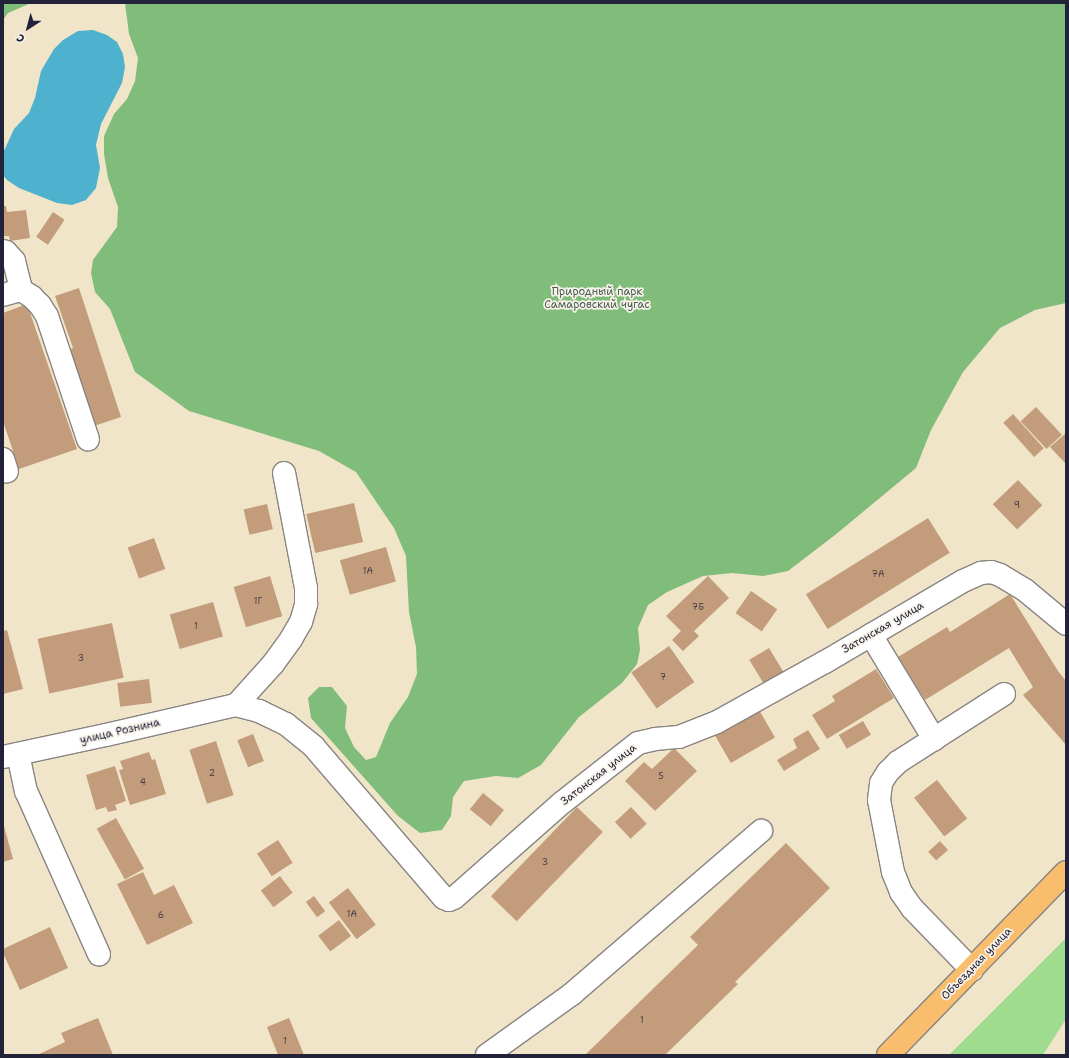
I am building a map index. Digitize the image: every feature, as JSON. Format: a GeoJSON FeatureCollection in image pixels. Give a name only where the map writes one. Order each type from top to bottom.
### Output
{"type":"FeatureCollection","features":[{"type":"Feature","properties":{"kind":"highway","name":"Объездная улица"},"geometry":{"type":"LineString","coordinates":[[888,1055],[1066,872]]}},
{"type":"Feature","properties":{"kind":"street"},"geometry":{"type":"LineString","coordinates":[[3,251],[6,252],[14,261],[12,293],[32,297],[40,305],[47,316],[88,439]]}},
{"type":"Feature","properties":{"kind":"street"},"geometry":{"type":"LineString","coordinates":[[236,705],[273,664],[301,622],[306,604],[306,588],[284,473]]}},
{"type":"Feature","properties":{"kind":"street","name":"Затонская улица"},"geometry":{"type":"LineString","coordinates":[[236,705],[259,711],[286,724],[314,747],[444,898],[449,900],[454,898],[563,802],[638,743],[655,739],[679,737],[696,732],[742,709],[963,581],[981,573],[991,572],[1012,581],[1025,590],[1066,624]]}},
{"type":"Feature","properties":{"kind":"street"},"geometry":{"type":"LineString","coordinates":[[871,635],[934,739]]}},
{"type":"Feature","properties":{"kind":"street"},"geometry":{"type":"LineString","coordinates":[[972,970],[912,908],[901,892],[893,872],[879,800],[881,783],[888,772],[898,762],[1004,694]]}},
{"type":"Feature","properties":{"kind":"street","name":"улица Рознина"},"geometry":{"type":"LineString","coordinates":[[10,756],[236,705]]}},
{"type":"Feature","properties":{"kind":"street"},"geometry":{"type":"LineString","coordinates":[[10,756],[99,954]]}},
{"type":"Feature","properties":{"kind":"street"},"geometry":{"type":"LineString","coordinates":[[487,1055],[572,994],[761,831]]}},
{"type":"Feature","properties":{"kind":"green space"},"geometry":{"type":"Polygon","coordinates":[[[3,3],[31,3],[8,13],[3,20],[3,3]]]}},
{"type":"Feature","properties":{"kind":"green space","name":"Природный парк Самаровский чугас"},"geometry":{"type":"Polygon","coordinates":[[[125,3],[1066,3],[1066,303],[1035,310],[1000,328],[963,372],[931,430],[916,468],[835,535],[788,571],[763,576],[732,573],[703,576],[667,592],[648,605],[638,628],[640,650],[637,664],[622,683],[579,717],[541,765],[518,778],[496,776],[464,781],[453,797],[451,816],[442,830],[420,833],[398,816],[311,718],[308,698],[319,687],[332,687],[347,706],[345,728],[354,747],[366,760],[376,757],[390,723],[408,697],[417,674],[416,647],[409,612],[406,556],[394,528],[356,472],[319,451],[189,411],[135,372],[110,309],[95,292],[91,273],[93,260],[117,227],[118,207],[108,178],[104,154],[104,136],[114,114],[127,99],[135,81],[138,58],[129,34],[125,3]]]}},
{"type":"Feature","properties":{"kind":"green space"},"geometry":{"type":"Polygon","coordinates":[[[1066,938],[1066,1019],[1043,1055],[949,1055],[1066,938]]]}},
{"type":"Feature","properties":{"kind":"water"},"geometry":{"type":"Polygon","coordinates":[[[93,30],[107,35],[117,42],[123,54],[125,67],[122,83],[101,124],[96,145],[100,168],[96,188],[86,200],[72,205],[57,203],[19,188],[7,180],[3,175],[3,153],[14,129],[29,113],[35,98],[41,71],[54,49],[63,40],[78,31],[93,30]]]}},
{"type":"Feature","properties":{"kind":"building"},"geometry":{"type":"Polygon","coordinates":[[[3,206],[6,206],[7,212],[26,210],[30,238],[10,241],[9,236],[3,236],[3,206]]]}},
{"type":"Feature","properties":{"kind":"building"},"geometry":{"type":"Polygon","coordinates":[[[53,212],[65,220],[48,245],[36,237],[53,212]]]}},
{"type":"Feature","properties":{"kind":"building"},"geometry":{"type":"Polygon","coordinates":[[[79,288],[121,417],[94,426],[69,350],[73,348],[55,296],[79,288]]]}},
{"type":"Feature","properties":{"kind":"building"},"geometry":{"type":"Polygon","coordinates":[[[27,304],[77,449],[19,469],[3,421],[3,313],[27,304]]]}},
{"type":"Feature","properties":{"kind":"building"},"geometry":{"type":"Polygon","coordinates":[[[1036,407],[1062,435],[1047,449],[1021,421],[1036,407]]]}},
{"type":"Feature","properties":{"kind":"building"},"geometry":{"type":"Polygon","coordinates":[[[1013,414],[1044,448],[1034,457],[1003,423],[1013,414]]]}},
{"type":"Feature","properties":{"kind":"building"},"geometry":{"type":"Polygon","coordinates":[[[1066,433],[1066,464],[1050,447],[1066,433]]]}},
{"type":"Feature","properties":{"kind":"building"},"geometry":{"type":"Polygon","coordinates":[[[1018,480],[1042,505],[1017,529],[993,504],[1018,480]]]}},
{"type":"Feature","properties":{"kind":"building"},"geometry":{"type":"Polygon","coordinates":[[[354,503],[363,542],[315,553],[306,514],[354,503]]]}},
{"type":"Feature","properties":{"kind":"building"},"geometry":{"type":"Polygon","coordinates":[[[267,504],[273,529],[249,535],[244,509],[267,504]]]}},
{"type":"Feature","properties":{"kind":"building"},"geometry":{"type":"Polygon","coordinates":[[[928,518],[950,553],[828,629],[806,594],[928,518]]]}},
{"type":"Feature","properties":{"kind":"building"},"geometry":{"type":"Polygon","coordinates":[[[154,538],[165,569],[139,579],[128,548],[154,538]]]}},
{"type":"Feature","properties":{"kind":"building"},"geometry":{"type":"Polygon","coordinates":[[[386,547],[396,582],[350,595],[340,560],[386,547]]]}},
{"type":"Feature","properties":{"kind":"building"},"geometry":{"type":"Polygon","coordinates":[[[270,576],[282,616],[246,627],[234,587],[270,576]]]}},
{"type":"Feature","properties":{"kind":"building"},"geometry":{"type":"Polygon","coordinates":[[[708,576],[729,598],[694,631],[699,636],[683,651],[672,640],[681,631],[666,616],[708,576]]]}},
{"type":"Feature","properties":{"kind":"building"},"geometry":{"type":"Polygon","coordinates":[[[751,591],[777,609],[762,631],[736,613],[751,591]]]}},
{"type":"Feature","properties":{"kind":"building"},"geometry":{"type":"Polygon","coordinates":[[[1010,594],[1058,671],[1066,681],[1066,745],[1023,695],[1033,687],[1009,648],[925,700],[898,657],[947,627],[950,632],[1010,594]]]}},
{"type":"Feature","properties":{"kind":"building"},"geometry":{"type":"Polygon","coordinates":[[[213,602],[223,637],[180,649],[170,614],[213,602]]]}},
{"type":"Feature","properties":{"kind":"building"},"geometry":{"type":"Polygon","coordinates":[[[112,623],[124,678],[49,694],[38,639],[112,623]]]}},
{"type":"Feature","properties":{"kind":"building"},"geometry":{"type":"Polygon","coordinates":[[[7,630],[23,689],[3,694],[3,631],[7,630]]]}},
{"type":"Feature","properties":{"kind":"building"},"geometry":{"type":"Polygon","coordinates":[[[669,646],[694,682],[657,708],[631,672],[669,646]]]}},
{"type":"Feature","properties":{"kind":"building"},"geometry":{"type":"Polygon","coordinates":[[[769,648],[784,673],[764,685],[749,660],[769,648]]]}},
{"type":"Feature","properties":{"kind":"building"},"geometry":{"type":"Polygon","coordinates":[[[876,669],[894,698],[827,739],[812,715],[835,701],[832,696],[876,669]]]}},
{"type":"Feature","properties":{"kind":"building"},"geometry":{"type":"Polygon","coordinates":[[[149,679],[152,703],[120,707],[117,683],[149,679]]]}},
{"type":"Feature","properties":{"kind":"building"},"geometry":{"type":"Polygon","coordinates":[[[758,708],[775,737],[731,763],[714,734],[758,708]]]}},
{"type":"Feature","properties":{"kind":"building"},"geometry":{"type":"Polygon","coordinates":[[[863,721],[871,735],[847,749],[839,735],[863,721]]]}},
{"type":"Feature","properties":{"kind":"building"},"geometry":{"type":"Polygon","coordinates":[[[808,730],[820,749],[784,771],[777,760],[797,748],[793,739],[808,730]]]}},
{"type":"Feature","properties":{"kind":"building"},"geometry":{"type":"Polygon","coordinates":[[[253,734],[264,761],[248,767],[237,740],[253,734]]]}},
{"type":"Feature","properties":{"kind":"building"},"geometry":{"type":"Polygon","coordinates":[[[216,741],[234,795],[207,804],[189,750],[216,741]]]}},
{"type":"Feature","properties":{"kind":"building"},"geometry":{"type":"Polygon","coordinates":[[[674,748],[697,771],[655,811],[625,781],[644,762],[652,769],[674,748]]]}},
{"type":"Feature","properties":{"kind":"building"},"geometry":{"type":"Polygon","coordinates":[[[149,752],[152,760],[155,759],[166,794],[130,805],[119,770],[123,769],[120,761],[149,752]]]}},
{"type":"Feature","properties":{"kind":"building"},"geometry":{"type":"Polygon","coordinates":[[[115,766],[126,801],[115,805],[117,810],[108,812],[106,807],[96,810],[86,775],[115,766]]]}},
{"type":"Feature","properties":{"kind":"building"},"geometry":{"type":"Polygon","coordinates":[[[937,780],[967,819],[944,836],[914,798],[937,780]]]}},
{"type":"Feature","properties":{"kind":"building"},"geometry":{"type":"Polygon","coordinates":[[[483,793],[504,810],[491,826],[470,809],[483,793]]]}},
{"type":"Feature","properties":{"kind":"building"},"geometry":{"type":"Polygon","coordinates":[[[577,807],[603,832],[517,921],[491,896],[577,807]]]}},
{"type":"Feature","properties":{"kind":"building"},"geometry":{"type":"Polygon","coordinates":[[[631,807],[647,824],[631,839],[615,822],[631,807]]]}},
{"type":"Feature","properties":{"kind":"building"},"geometry":{"type":"Polygon","coordinates":[[[116,818],[144,869],[125,879],[97,829],[116,818]]]}},
{"type":"Feature","properties":{"kind":"building"},"geometry":{"type":"Polygon","coordinates":[[[3,826],[13,859],[3,862],[3,826]]]}},
{"type":"Feature","properties":{"kind":"building"},"geometry":{"type":"Polygon","coordinates":[[[278,840],[293,863],[272,876],[257,854],[278,840]]]}},
{"type":"Feature","properties":{"kind":"building"},"geometry":{"type":"Polygon","coordinates":[[[940,841],[948,850],[936,861],[928,852],[940,841]]]}},
{"type":"Feature","properties":{"kind":"building"},"geometry":{"type":"Polygon","coordinates":[[[786,843],[830,888],[735,982],[738,984],[665,1055],[585,1055],[698,945],[690,937],[786,843]]]}},
{"type":"Feature","properties":{"kind":"building"},"geometry":{"type":"Polygon","coordinates":[[[143,872],[154,895],[174,885],[193,923],[147,945],[117,884],[143,872]]]}},
{"type":"Feature","properties":{"kind":"building"},"geometry":{"type":"Polygon","coordinates":[[[280,876],[293,893],[273,907],[261,890],[280,876]]]}},
{"type":"Feature","properties":{"kind":"building"},"geometry":{"type":"Polygon","coordinates":[[[348,888],[376,925],[357,939],[329,902],[348,888]]]}},
{"type":"Feature","properties":{"kind":"building"},"geometry":{"type":"Polygon","coordinates":[[[314,896],[325,911],[317,917],[306,902],[314,896]]]}},
{"type":"Feature","properties":{"kind":"building"},"geometry":{"type":"Polygon","coordinates":[[[339,920],[351,936],[330,952],[318,936],[339,920]]]}},
{"type":"Feature","properties":{"kind":"building"},"geometry":{"type":"Polygon","coordinates":[[[50,927],[68,968],[20,990],[3,953],[3,949],[50,927]]]}},
{"type":"Feature","properties":{"kind":"building"},"geometry":{"type":"Polygon","coordinates":[[[98,1018],[113,1055],[37,1055],[65,1042],[61,1033],[98,1018]]]}},
{"type":"Feature","properties":{"kind":"building"},"geometry":{"type":"Polygon","coordinates":[[[289,1018],[304,1055],[278,1055],[267,1027],[289,1018]]]}}]}
